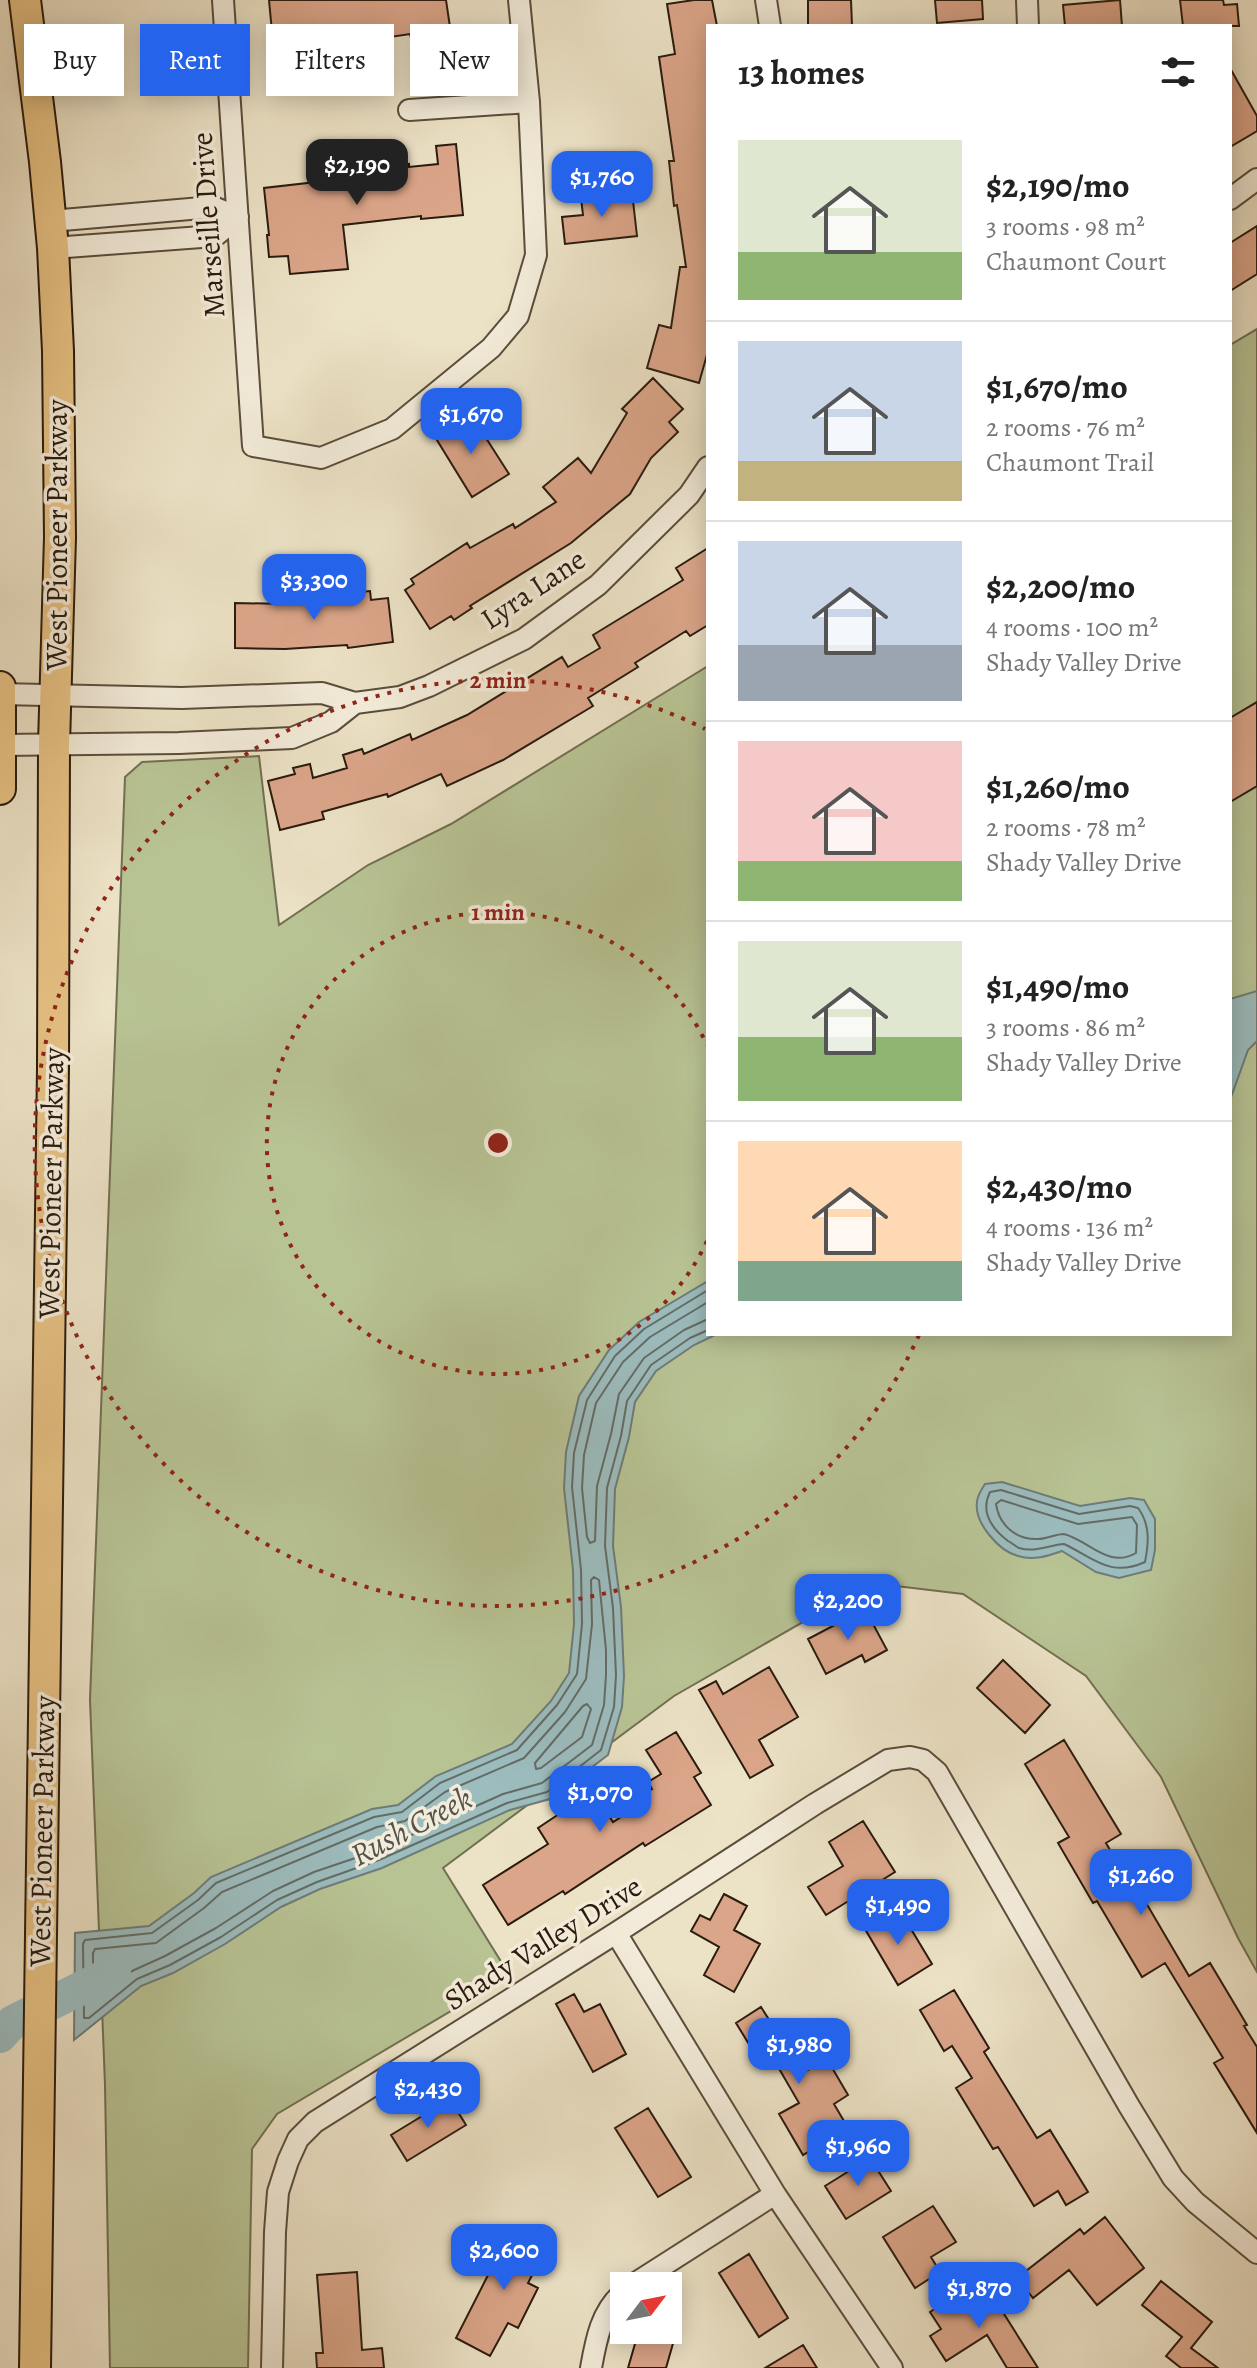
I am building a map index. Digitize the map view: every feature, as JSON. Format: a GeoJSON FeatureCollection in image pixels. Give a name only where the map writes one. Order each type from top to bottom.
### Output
{"type":"FeatureCollection","features":[{"type":"Feature","properties":{"kind":"main road","name":"West Pioneer Parkway"},"geometry":{"type":"LineString","coordinates":[[25,0],[52,234],[58,351],[60,537],[54,744],[53,1068],[35,2368]]}},
{"type":"Feature","properties":{"kind":"main road","name":"West Pioneer Parkway"},"geometry":{"type":"LineString","coordinates":[[0,687],[0,789]]}},
{"type":"Feature","properties":{"kind":"street","name":"Marseille Drive"},"geometry":{"type":"LineString","coordinates":[[223,0],[253,446],[321,458],[392,429],[491,348],[518,316],[536,255],[529,102]]}},
{"type":"Feature","properties":{"kind":"street"},"geometry":{"type":"LineString","coordinates":[[409,110],[529,102],[519,0]]}},
{"type":"Feature","properties":{"kind":"street"},"geometry":{"type":"LineString","coordinates":[[766,0],[770,24]]}},
{"type":"Feature","properties":{"kind":"street"},"geometry":{"type":"LineString","coordinates":[[1027,0],[1028,24]]}},
{"type":"Feature","properties":{"kind":"street"},"geometry":{"type":"LineString","coordinates":[[1232,198],[1257,179]]}},
{"type":"Feature","properties":{"kind":"street"},"geometry":{"type":"LineString","coordinates":[[213,207],[238,217],[215,236],[52,234],[213,207]]}},
{"type":"Feature","properties":{"kind":"street","name":"Lyra Lane"},"geometry":{"type":"LineString","coordinates":[[0,694],[182,698],[322,693],[355,703],[400,697],[524,639],[598,585],[689,495],[706,470]]}},
{"type":"Feature","properties":{"kind":"street","name":"Lyra Lane"},"geometry":{"type":"LineString","coordinates":[[1,745],[292,738],[331,722],[355,703]]}},
{"type":"Feature","properties":{"kind":"street","name":"Shady Valley Drive"},"geometry":{"type":"LineString","coordinates":[[272,2368],[278,2192],[298,2139],[315,2122],[815,1804],[888,1760],[910,1757],[923,1760],[937,1772],[1173,2178],[1195,2202],[1257,2253]]}},
{"type":"Feature","properties":{"kind":"street"},"geometry":{"type":"LineString","coordinates":[[616,1933],[775,2194],[892,2368]]}},
{"type":"Feature","properties":{"kind":"street"},"geometry":{"type":"LineString","coordinates":[[653,2272],[775,2194]]}},
{"type":"Feature","properties":{"kind":"street"},"geometry":{"type":"LineString","coordinates":[[591,2368],[597,2334],[610,2309]]}},
{"type":"Feature","properties":{"kind":"green space"},"geometry":{"type":"Polygon","coordinates":[[[1257,329],[1257,1972],[1161,1777],[1086,1676],[963,1594],[871,1583],[674,1696],[443,1868],[510,1976],[277,2114],[252,2149],[248,2368],[110,2368],[105,2085],[90,1700],[125,777],[142,762],[259,756],[279,925],[368,865],[451,824],[706,667],[706,1336],[1232,1336],[1232,344],[1257,329]]]}},
{"type":"Feature","properties":{"kind":"water"},"geometry":{"type":"Polygon","coordinates":[[[1257,991],[1257,1041],[1248,1050],[1232,1094],[1232,998],[1257,991]]]}},
{"type":"Feature","properties":{"kind":"water"},"geometry":{"type":"Polygon","coordinates":[[[706,1282],[706,1336],[713,1336],[656,1371],[635,1402],[615,1489],[613,1546],[621,1607],[624,1676],[622,1707],[608,1755],[550,1799],[510,1810],[382,1868],[320,1889],[281,1907],[225,1944],[173,1973],[141,1986],[74,2040],[75,1933],[149,1926],[211,1877],[372,1809],[398,1805],[436,1776],[512,1744],[551,1701],[569,1673],[574,1624],[573,1570],[564,1488],[566,1452],[579,1396],[609,1350],[639,1322],[706,1282]]]}},
{"type":"Feature","properties":{"kind":"water"},"geometry":{"type":"Polygon","coordinates":[[[1002,1482],[1080,1506],[1130,1498],[1144,1500],[1155,1519],[1155,1550],[1151,1570],[1119,1578],[1096,1572],[1062,1551],[1035,1558],[1011,1553],[989,1535],[977,1510],[978,1497],[985,1484],[1002,1482]]]}},
{"type":"Feature","properties":{"kind":"building"},"geometry":{"type":"Polygon","coordinates":[[[269,0],[446,0],[450,24],[410,24],[410,34],[394,36],[394,24],[271,24],[269,0]]]}},
{"type":"Feature","properties":{"kind":"building"},"geometry":{"type":"Polygon","coordinates":[[[712,0],[717,24],[706,24],[706,358],[699,383],[647,368],[659,325],[671,328],[680,267],[686,267],[677,205],[674,206],[669,161],[674,161],[659,57],[675,54],[667,4],[712,0]]]}},
{"type":"Feature","properties":{"kind":"building"},"geometry":{"type":"Polygon","coordinates":[[[808,0],[851,0],[852,24],[808,24],[808,0]]]}},
{"type":"Feature","properties":{"kind":"building"},"geometry":{"type":"Polygon","coordinates":[[[935,0],[982,0],[983,19],[937,23],[935,0]]]}},
{"type":"Feature","properties":{"kind":"building"},"geometry":{"type":"Polygon","coordinates":[[[1120,0],[1122,24],[1065,24],[1063,5],[1120,0]]]}},
{"type":"Feature","properties":{"kind":"building"},"geometry":{"type":"Polygon","coordinates":[[[1180,0],[1223,0],[1224,5],[1237,4],[1239,26],[1183,24],[1180,0]]]}},
{"type":"Feature","properties":{"kind":"building"},"geometry":{"type":"Polygon","coordinates":[[[1232,72],[1257,116],[1257,131],[1232,146],[1232,72]]]}},
{"type":"Feature","properties":{"kind":"building"},"geometry":{"type":"Polygon","coordinates":[[[456,144],[463,215],[421,219],[421,216],[343,225],[348,269],[290,274],[288,256],[269,257],[264,188],[360,177],[358,151],[383,148],[385,167],[438,164],[436,146],[456,144]]]}},
{"type":"Feature","properties":{"kind":"building"},"geometry":{"type":"Polygon","coordinates":[[[632,192],[637,236],[565,244],[562,217],[583,215],[581,198],[632,192]]]}},
{"type":"Feature","properties":{"kind":"building"},"geometry":{"type":"Polygon","coordinates":[[[1257,226],[1257,274],[1232,290],[1232,242],[1257,226]]]}},
{"type":"Feature","properties":{"kind":"building"},"geometry":{"type":"Polygon","coordinates":[[[653,378],[683,409],[669,422],[678,432],[651,458],[630,494],[571,543],[470,606],[472,608],[454,620],[451,616],[430,629],[405,590],[414,584],[411,579],[467,543],[470,548],[513,524],[515,528],[556,502],[543,487],[578,458],[591,473],[627,413],[622,409],[653,378]]]}},
{"type":"Feature","properties":{"kind":"building"},"geometry":{"type":"Polygon","coordinates":[[[454,418],[464,433],[477,424],[509,474],[472,497],[432,432],[454,418]]]}},
{"type":"Feature","properties":{"kind":"building"},"geometry":{"type":"Polygon","coordinates":[[[706,549],[706,626],[690,636],[686,631],[635,663],[638,667],[588,698],[593,706],[503,760],[447,786],[441,774],[388,797],[387,794],[322,812],[324,819],[280,830],[268,781],[295,774],[293,768],[310,764],[313,778],[347,768],[343,755],[362,749],[364,754],[410,734],[412,740],[467,715],[562,657],[568,667],[600,648],[593,635],[683,580],[676,568],[706,549]]]}},
{"type":"Feature","properties":{"kind":"building"},"geometry":{"type":"Polygon","coordinates":[[[332,591],[332,595],[370,591],[371,600],[388,598],[393,642],[348,648],[347,645],[235,648],[235,603],[287,604],[286,594],[332,591]]]}},
{"type":"Feature","properties":{"kind":"building"},"geometry":{"type":"Polygon","coordinates":[[[1257,702],[1257,786],[1232,801],[1232,717],[1257,702]]]}},
{"type":"Feature","properties":{"kind":"building"},"geometry":{"type":"Polygon","coordinates":[[[865,1609],[887,1650],[865,1662],[862,1655],[826,1674],[808,1639],[865,1609]]]}},
{"type":"Feature","properties":{"kind":"building"},"geometry":{"type":"Polygon","coordinates":[[[1003,1660],[1050,1705],[1025,1733],[977,1688],[1003,1660]]]}},
{"type":"Feature","properties":{"kind":"building"},"geometry":{"type":"Polygon","coordinates":[[[769,1667],[798,1717],[759,1740],[773,1765],[750,1778],[699,1690],[716,1681],[723,1694],[769,1667]]]}},
{"type":"Feature","properties":{"kind":"building"},"geometry":{"type":"Polygon","coordinates":[[[676,1732],[701,1773],[694,1777],[711,1805],[508,1925],[483,1885],[548,1844],[538,1828],[571,1806],[568,1801],[590,1786],[613,1822],[640,1805],[636,1798],[652,1789],[648,1782],[661,1774],[646,1750],[676,1732]]]}},
{"type":"Feature","properties":{"kind":"building"},"geometry":{"type":"Polygon","coordinates":[[[1064,1740],[1121,1834],[1106,1843],[1141,1903],[1145,1901],[1189,1976],[1210,1963],[1247,2025],[1244,2026],[1257,2047],[1257,2133],[1214,2063],[1223,2058],[1165,1963],[1142,1977],[1058,1843],[1069,1837],[1025,1764],[1064,1740]]]}},
{"type":"Feature","properties":{"kind":"building"},"geometry":{"type":"Polygon","coordinates":[[[863,1821],[895,1872],[826,1915],[808,1887],[843,1866],[829,1842],[863,1821]]]}},
{"type":"Feature","properties":{"kind":"building"},"geometry":{"type":"Polygon","coordinates":[[[724,1894],[747,1906],[734,1930],[760,1944],[734,1992],[704,1975],[719,1947],[691,1931],[700,1915],[710,1920],[724,1894]]]}},
{"type":"Feature","properties":{"kind":"building"},"geometry":{"type":"Polygon","coordinates":[[[899,1909],[932,1964],[898,1985],[865,1929],[899,1909]]]}},
{"type":"Feature","properties":{"kind":"building"},"geometry":{"type":"Polygon","coordinates":[[[954,1990],[989,2048],[984,2052],[1037,2138],[1050,2130],[1088,2192],[1066,2205],[1058,2191],[1034,2206],[998,2147],[993,2149],[956,2088],[972,2078],[952,2046],[944,2051],[920,2010],[954,1990]]]}},
{"type":"Feature","properties":{"kind":"building"},"geometry":{"type":"Polygon","coordinates":[[[574,1994],[584,2012],[600,2004],[626,2054],[593,2072],[556,2004],[574,1994]]]}},
{"type":"Feature","properties":{"kind":"building"},"geometry":{"type":"Polygon","coordinates":[[[761,2007],[803,2073],[827,2059],[848,2095],[834,2104],[848,2128],[803,2155],[779,2114],[799,2103],[774,2060],[763,2067],[736,2023],[761,2007]]]}},
{"type":"Feature","properties":{"kind":"building"},"geometry":{"type":"Polygon","coordinates":[[[450,2099],[466,2125],[407,2161],[391,2135],[450,2099]]]}},
{"type":"Feature","properties":{"kind":"building"},"geometry":{"type":"Polygon","coordinates":[[[648,2108],[691,2177],[658,2197],[615,2128],[648,2108]]]}},
{"type":"Feature","properties":{"kind":"building"},"geometry":{"type":"Polygon","coordinates":[[[870,2158],[891,2191],[846,2219],[825,2186],[870,2158]]]}},
{"type":"Feature","properties":{"kind":"building"},"geometry":{"type":"Polygon","coordinates":[[[933,2206],[956,2242],[931,2257],[940,2272],[915,2288],[883,2237],[933,2206]]]}},
{"type":"Feature","properties":{"kind":"building"},"geometry":{"type":"Polygon","coordinates":[[[1105,2217],[1144,2268],[1097,2305],[1069,2270],[1033,2298],[1017,2278],[1080,2229],[1084,2234],[1105,2217]]]}},
{"type":"Feature","properties":{"kind":"building"},"geometry":{"type":"Polygon","coordinates":[[[513,2226],[548,2244],[528,2283],[538,2288],[518,2328],[508,2323],[490,2356],[456,2338],[513,2226]]]}},
{"type":"Feature","properties":{"kind":"building"},"geometry":{"type":"Polygon","coordinates":[[[749,2254],[788,2318],[759,2337],[719,2273],[749,2254]]]}},
{"type":"Feature","properties":{"kind":"building"},"geometry":{"type":"Polygon","coordinates":[[[357,2272],[362,2350],[382,2348],[384,2368],[317,2368],[316,2353],[323,2353],[317,2275],[357,2272]]]}},
{"type":"Feature","properties":{"kind":"building"},"geometry":{"type":"Polygon","coordinates":[[[1161,2281],[1212,2322],[1191,2348],[1218,2368],[1181,2368],[1166,2356],[1182,2337],[1142,2305],[1161,2281]]]}},
{"type":"Feature","properties":{"kind":"building"},"geometry":{"type":"Polygon","coordinates":[[[987,2287],[1038,2368],[1007,2368],[987,2335],[946,2361],[930,2336],[941,2329],[930,2312],[952,2298],[957,2306],[987,2287]]]}},
{"type":"Feature","properties":{"kind":"building"},"geometry":{"type":"Polygon","coordinates":[[[635,2344],[673,2344],[666,2368],[628,2368],[635,2344]]]}},
{"type":"Feature","properties":{"kind":"building"},"geometry":{"type":"Polygon","coordinates":[[[803,2345],[817,2368],[765,2368],[803,2345]]]}},
{"type":"Feature","properties":{"kind":"waterway","name":"Rush Creek"},"geometry":{"type":"LineString","coordinates":[[0,2036],[13,2022],[114,1972]]}}]}
